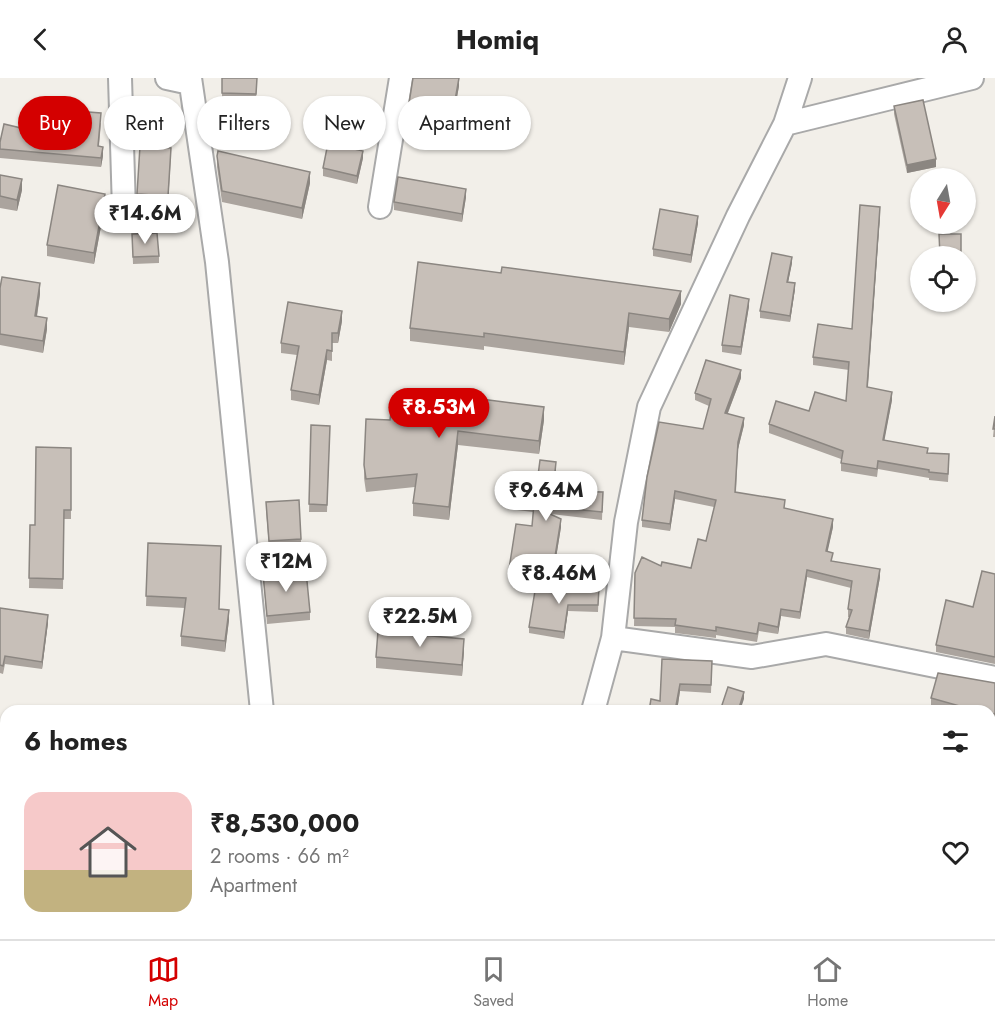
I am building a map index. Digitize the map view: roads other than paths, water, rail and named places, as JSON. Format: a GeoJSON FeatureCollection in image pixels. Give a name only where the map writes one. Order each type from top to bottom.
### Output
{"type":"FeatureCollection","features":[{"type":"Feature","properties":{"kind":"street"},"geometry":{"type":"LineString","coordinates":[[120,78],[124,210]]}},
{"type":"Feature","properties":{"kind":"street"},"geometry":{"type":"LineString","coordinates":[[167,78],[190,81],[217,262],[261,705]]}},
{"type":"Feature","properties":{"kind":"street"},"geometry":{"type":"LineString","coordinates":[[380,207],[401,78]]}},
{"type":"Feature","properties":{"kind":"street"},"geometry":{"type":"LineString","coordinates":[[595,705],[613,638],[626,522],[649,407],[738,216],[785,124],[800,78]]}},
{"type":"Feature","properties":{"kind":"street"},"geometry":{"type":"LineString","coordinates":[[785,124],[972,78]]}},
{"type":"Feature","properties":{"kind":"street"},"geometry":{"type":"LineString","coordinates":[[613,638],[752,657],[826,644],[995,678]]}}]}
